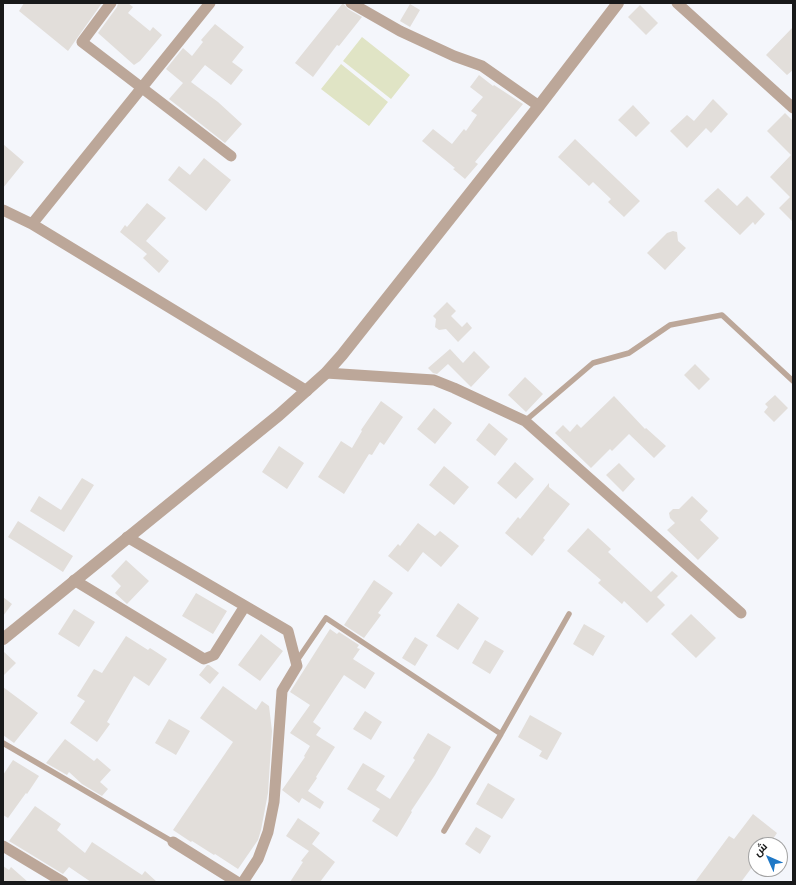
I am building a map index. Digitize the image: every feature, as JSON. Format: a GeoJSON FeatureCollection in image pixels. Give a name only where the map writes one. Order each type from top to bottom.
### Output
{"type":"FeatureCollection","features":[{"type":"Feature","properties":{"kind":"street"},"geometry":{"type":"LineString","coordinates":[[111,3],[82,42],[231,156]]}},
{"type":"Feature","properties":{"kind":"street"},"geometry":{"type":"LineString","coordinates":[[32,224],[210,3]]}},
{"type":"Feature","properties":{"kind":"street"},"geometry":{"type":"LineString","coordinates":[[351,3],[400,31],[454,56],[482,66],[539,106]]}},
{"type":"Feature","properties":{"kind":"street"},"geometry":{"type":"LineString","coordinates":[[3,639],[307,391],[326,373],[342,355],[539,106],[618,3]]}},
{"type":"Feature","properties":{"kind":"street"},"geometry":{"type":"LineString","coordinates":[[677,3],[793,108]]}},
{"type":"Feature","properties":{"kind":"street"},"geometry":{"type":"LineString","coordinates":[[3,210],[32,224],[307,391]]}},
{"type":"Feature","properties":{"kind":"street"},"geometry":{"type":"LineString","coordinates":[[326,373],[434,380],[525,421],[741,613]]}},
{"type":"Feature","properties":{"kind":"street"},"geometry":{"type":"LineString","coordinates":[[127,537],[288,631],[297,666],[282,691],[274,802],[268,832],[258,859],[244,882]]}},
{"type":"Feature","properties":{"kind":"street"},"geometry":{"type":"LineString","coordinates":[[74,580],[204,659],[214,655],[245,606]]}},
{"type":"Feature","properties":{"kind":"street"},"geometry":{"type":"LineString","coordinates":[[172,842],[237,882]]}},
{"type":"Feature","properties":{"kind":"street"},"geometry":{"type":"LineString","coordinates":[[3,846],[62,882]]}},
{"type":"Feature","properties":{"kind":"lane"},"geometry":{"type":"LineString","coordinates":[[525,421],[593,363],[629,353],[670,325],[722,315],[793,381]]}},
{"type":"Feature","properties":{"kind":"lane"},"geometry":{"type":"LineString","coordinates":[[444,831],[569,614]]}},
{"type":"Feature","properties":{"kind":"lane"},"geometry":{"type":"LineString","coordinates":[[296,662],[326,618],[501,734]]}},
{"type":"Feature","properties":{"kind":"lane"},"geometry":{"type":"LineString","coordinates":[[3,743],[172,842]]}},
{"type":"Feature","properties":{"kind":"green space"},"geometry":{"type":"Polygon","coordinates":[[[362,37],[410,75],[391,99],[343,61],[362,37]]]}},
{"type":"Feature","properties":{"kind":"green space"},"geometry":{"type":"Polygon","coordinates":[[[341,64],[388,102],[369,126],[321,89],[341,64]]]}},
{"type":"Feature","properties":{"kind":"building"},"geometry":{"type":"Polygon","coordinates":[[[24,3],[102,3],[68,51],[19,11],[24,3]]]}},
{"type":"Feature","properties":{"kind":"building"},"geometry":{"type":"Polygon","coordinates":[[[118,3],[128,3],[133,7],[128,13],[150,31],[153,27],[162,35],[140,61],[134,65],[98,33],[117,7],[118,3]]]}},
{"type":"Feature","properties":{"kind":"building"},"geometry":{"type":"Polygon","coordinates":[[[343,3],[348,9],[362,17],[339,46],[337,45],[313,77],[295,63],[343,3]]]}},
{"type":"Feature","properties":{"kind":"building"},"geometry":{"type":"Polygon","coordinates":[[[410,4],[420,10],[410,27],[400,21],[410,4]]]}},
{"type":"Feature","properties":{"kind":"building"},"geometry":{"type":"Polygon","coordinates":[[[640,5],[658,23],[646,35],[628,17],[640,5]]]}},
{"type":"Feature","properties":{"kind":"building"},"geometry":{"type":"Polygon","coordinates":[[[215,24],[244,47],[232,62],[243,70],[231,85],[205,65],[191,82],[218,102],[242,124],[225,143],[169,99],[183,83],[166,69],[183,48],[192,56],[203,42],[201,40],[215,24]]]}},
{"type":"Feature","properties":{"kind":"building"},"geometry":{"type":"Polygon","coordinates":[[[793,27],[793,70],[787,75],[766,55],[793,27]]]}},
{"type":"Feature","properties":{"kind":"building"},"geometry":{"type":"Polygon","coordinates":[[[479,75],[493,86],[494,85],[523,104],[475,162],[478,164],[465,179],[453,169],[455,168],[422,141],[433,129],[452,144],[464,129],[466,131],[477,115],[471,111],[483,97],[470,87],[479,75]]]}},
{"type":"Feature","properties":{"kind":"building"},"geometry":{"type":"Polygon","coordinates":[[[713,99],[728,114],[711,133],[706,128],[687,148],[670,131],[687,115],[694,121],[713,99]]]}},
{"type":"Feature","properties":{"kind":"building"},"geometry":{"type":"Polygon","coordinates":[[[633,105],[650,123],[636,137],[618,120],[633,105]]]}},
{"type":"Feature","properties":{"kind":"building"},"geometry":{"type":"Polygon","coordinates":[[[785,113],[793,121],[793,222],[779,208],[790,197],[770,177],[791,155],[767,131],[785,113]]]}},
{"type":"Feature","properties":{"kind":"building"},"geometry":{"type":"Polygon","coordinates":[[[575,139],[640,201],[624,217],[608,202],[611,199],[593,182],[589,186],[558,157],[575,139]]]}},
{"type":"Feature","properties":{"kind":"building"},"geometry":{"type":"Polygon","coordinates":[[[3,144],[24,162],[3,188],[3,144]]]}},
{"type":"Feature","properties":{"kind":"building"},"geometry":{"type":"Polygon","coordinates":[[[204,158],[231,180],[206,211],[168,180],[179,166],[190,175],[204,158]]]}},
{"type":"Feature","properties":{"kind":"building"},"geometry":{"type":"Polygon","coordinates":[[[718,188],[737,206],[747,196],[765,214],[755,225],[753,222],[740,235],[704,201],[718,188]]]}},
{"type":"Feature","properties":{"kind":"building"},"geometry":{"type":"Polygon","coordinates":[[[147,203],[166,218],[146,241],[169,261],[159,273],[143,258],[147,254],[120,232],[125,225],[127,227],[147,203]]]}},
{"type":"Feature","properties":{"kind":"building"},"geometry":{"type":"Polygon","coordinates":[[[673,231],[677,232],[678,241],[686,248],[665,270],[647,253],[667,233],[673,231]]]}},
{"type":"Feature","properties":{"kind":"building"},"geometry":{"type":"Polygon","coordinates":[[[447,302],[456,311],[451,316],[462,327],[467,322],[472,328],[458,342],[446,329],[439,330],[435,327],[436,319],[433,316],[447,302]]]}},
{"type":"Feature","properties":{"kind":"building"},"geometry":{"type":"Polygon","coordinates":[[[450,349],[463,363],[474,351],[490,367],[471,387],[448,364],[437,374],[433,373],[428,368],[450,349]]]}},
{"type":"Feature","properties":{"kind":"building"},"geometry":{"type":"Polygon","coordinates":[[[695,364],[710,379],[699,390],[684,375],[695,364]]]}},
{"type":"Feature","properties":{"kind":"building"},"geometry":{"type":"Polygon","coordinates":[[[525,377],[543,394],[526,412],[508,395],[525,377]]]}},
{"type":"Feature","properties":{"kind":"building"},"geometry":{"type":"Polygon","coordinates":[[[775,395],[788,408],[774,422],[764,412],[768,407],[765,404],[775,395]]]}},
{"type":"Feature","properties":{"kind":"building"},"geometry":{"type":"Polygon","coordinates":[[[614,396],[645,429],[646,428],[666,446],[654,458],[629,434],[612,451],[610,449],[591,468],[555,433],[563,425],[570,432],[577,424],[581,428],[614,396]]]}},
{"type":"Feature","properties":{"kind":"building"},"geometry":{"type":"Polygon","coordinates":[[[381,401],[403,417],[384,445],[380,442],[372,455],[369,454],[344,494],[318,477],[341,441],[352,448],[362,431],[361,430],[381,401]]]}},
{"type":"Feature","properties":{"kind":"building"},"geometry":{"type":"Polygon","coordinates":[[[434,408],[452,423],[435,444],[417,429],[434,408]]]}},
{"type":"Feature","properties":{"kind":"building"},"geometry":{"type":"Polygon","coordinates":[[[489,423],[508,439],[495,456],[476,440],[489,423]]]}},
{"type":"Feature","properties":{"kind":"building"},"geometry":{"type":"Polygon","coordinates":[[[279,446],[304,463],[287,489],[262,472],[279,446]]]}},
{"type":"Feature","properties":{"kind":"building"},"geometry":{"type":"Polygon","coordinates":[[[515,462],[534,479],[516,499],[497,483],[515,462]]]}},
{"type":"Feature","properties":{"kind":"building"},"geometry":{"type":"Polygon","coordinates":[[[619,463],[635,479],[623,492],[606,475],[619,463]]]}},
{"type":"Feature","properties":{"kind":"building"},"geometry":{"type":"Polygon","coordinates":[[[444,466],[469,487],[454,505],[429,485],[444,466]]]}},
{"type":"Feature","properties":{"kind":"building"},"geometry":{"type":"Polygon","coordinates":[[[82,478],[94,485],[64,532],[30,511],[39,496],[61,510],[82,478]]]}},
{"type":"Feature","properties":{"kind":"building"},"geometry":{"type":"Polygon","coordinates":[[[549,483],[549,487],[570,504],[543,538],[545,540],[532,556],[505,533],[518,517],[520,519],[549,483]]]}},
{"type":"Feature","properties":{"kind":"building"},"geometry":{"type":"Polygon","coordinates":[[[692,496],[708,511],[700,520],[719,538],[698,560],[667,530],[675,523],[670,518],[669,513],[673,509],[679,509],[692,496]]]}},
{"type":"Feature","properties":{"kind":"building"},"geometry":{"type":"Polygon","coordinates":[[[18,521],[73,556],[63,572],[8,537],[18,521]]]}},
{"type":"Feature","properties":{"kind":"building"},"geometry":{"type":"Polygon","coordinates":[[[418,523],[435,536],[440,531],[459,546],[441,567],[423,552],[408,572],[388,556],[398,544],[400,546],[418,523]]]}},
{"type":"Feature","properties":{"kind":"building"},"geometry":{"type":"Polygon","coordinates":[[[588,528],[611,549],[608,552],[651,592],[672,571],[678,576],[657,597],[665,605],[647,623],[624,601],[622,604],[598,583],[601,580],[567,551],[588,528]]]}},
{"type":"Feature","properties":{"kind":"building"},"geometry":{"type":"Polygon","coordinates":[[[126,560],[149,581],[127,604],[115,593],[121,586],[111,576],[126,560]]]}},
{"type":"Feature","properties":{"kind":"building"},"geometry":{"type":"Polygon","coordinates":[[[374,580],[393,593],[378,613],[381,615],[364,638],[344,625],[374,580]]]}},
{"type":"Feature","properties":{"kind":"building"},"geometry":{"type":"Polygon","coordinates":[[[196,593],[227,611],[213,634],[182,616],[196,593]]]}},
{"type":"Feature","properties":{"kind":"building"},"geometry":{"type":"Polygon","coordinates":[[[3,597],[12,604],[3,616],[3,597]]]}},
{"type":"Feature","properties":{"kind":"building"},"geometry":{"type":"Polygon","coordinates":[[[458,603],[479,618],[458,650],[436,636],[458,603]]]}},
{"type":"Feature","properties":{"kind":"building"},"geometry":{"type":"Polygon","coordinates":[[[74,609],[95,622],[79,647],[58,634],[74,609]]]}},
{"type":"Feature","properties":{"kind":"building"},"geometry":{"type":"Polygon","coordinates":[[[691,614],[716,638],[696,658],[671,634],[691,614]]]}},
{"type":"Feature","properties":{"kind":"building"},"geometry":{"type":"Polygon","coordinates":[[[584,624],[605,636],[593,656],[573,644],[584,624]]]}},
{"type":"Feature","properties":{"kind":"building"},"geometry":{"type":"Polygon","coordinates":[[[330,629],[337,634],[339,632],[359,645],[357,648],[360,649],[353,659],[375,673],[365,689],[344,675],[313,722],[321,728],[316,735],[335,747],[308,791],[324,802],[320,809],[302,798],[299,803],[282,790],[305,757],[304,756],[310,746],[290,733],[310,705],[290,692],[330,629]]]}},
{"type":"Feature","properties":{"kind":"building"},"geometry":{"type":"Polygon","coordinates":[[[261,634],[283,651],[260,681],[238,665],[261,634]]]}},
{"type":"Feature","properties":{"kind":"building"},"geometry":{"type":"Polygon","coordinates":[[[126,636],[148,650],[150,648],[167,659],[149,686],[134,676],[107,722],[110,724],[97,742],[70,723],[85,701],[77,696],[94,669],[102,673],[126,636]]]}},
{"type":"Feature","properties":{"kind":"building"},"geometry":{"type":"Polygon","coordinates":[[[415,637],[428,645],[415,666],[402,658],[415,637]]]}},
{"type":"Feature","properties":{"kind":"building"},"geometry":{"type":"Polygon","coordinates":[[[485,640],[504,651],[490,674],[472,663],[485,640]]]}},
{"type":"Feature","properties":{"kind":"building"},"geometry":{"type":"Polygon","coordinates":[[[3,651],[16,663],[3,676],[3,651]]]}},
{"type":"Feature","properties":{"kind":"building"},"geometry":{"type":"Polygon","coordinates":[[[207,665],[219,673],[210,684],[199,675],[207,665]]]}},
{"type":"Feature","properties":{"kind":"building"},"geometry":{"type":"Polygon","coordinates":[[[223,686],[256,710],[262,701],[269,706],[272,731],[268,793],[261,830],[258,840],[238,869],[173,830],[233,742],[200,718],[223,686]]]}},
{"type":"Feature","properties":{"kind":"building"},"geometry":{"type":"Polygon","coordinates":[[[3,687],[38,713],[14,743],[3,735],[3,687]]]}},
{"type":"Feature","properties":{"kind":"building"},"geometry":{"type":"Polygon","coordinates":[[[365,711],[382,722],[371,740],[353,729],[365,711]]]}},
{"type":"Feature","properties":{"kind":"building"},"geometry":{"type":"Polygon","coordinates":[[[530,715],[562,733],[547,760],[539,756],[542,751],[518,737],[530,715]]]}},
{"type":"Feature","properties":{"kind":"building"},"geometry":{"type":"Polygon","coordinates":[[[169,719],[190,731],[176,755],[155,743],[169,719]]]}},
{"type":"Feature","properties":{"kind":"building"},"geometry":{"type":"Polygon","coordinates":[[[428,733],[451,747],[435,775],[411,811],[412,812],[397,837],[372,821],[380,809],[347,789],[363,763],[385,776],[376,790],[390,799],[415,760],[413,758],[428,733]]]}},
{"type":"Feature","properties":{"kind":"building"},"geometry":{"type":"Polygon","coordinates":[[[65,739],[94,761],[97,758],[111,770],[100,782],[108,789],[102,796],[82,784],[69,772],[67,775],[46,763],[65,739]]]}},
{"type":"Feature","properties":{"kind":"building"},"geometry":{"type":"Polygon","coordinates":[[[13,760],[39,776],[8,818],[3,815],[3,775],[13,760]]]}},
{"type":"Feature","properties":{"kind":"building"},"geometry":{"type":"Polygon","coordinates":[[[488,783],[515,799],[502,819],[476,804],[488,783]]]}},
{"type":"Feature","properties":{"kind":"building"},"geometry":{"type":"Polygon","coordinates":[[[35,806],[61,824],[57,830],[85,853],[92,842],[142,875],[145,871],[157,882],[91,882],[69,867],[63,874],[9,841],[35,806]]]}},
{"type":"Feature","properties":{"kind":"building"},"geometry":{"type":"Polygon","coordinates":[[[753,814],[777,833],[774,837],[748,837],[748,873],[741,882],[695,882],[729,836],[734,839],[753,814]]]}},
{"type":"Feature","properties":{"kind":"building"},"geometry":{"type":"Polygon","coordinates":[[[298,818],[320,833],[312,844],[335,862],[320,882],[290,882],[303,862],[301,861],[309,851],[286,836],[298,818]]]}},
{"type":"Feature","properties":{"kind":"building"},"geometry":{"type":"Polygon","coordinates":[[[476,827],[491,836],[480,854],[465,844],[476,827]]]}},
{"type":"Feature","properties":{"kind":"building"},"geometry":{"type":"Polygon","coordinates":[[[3,866],[9,870],[11,867],[28,882],[3,882],[3,866]]]}}]}
